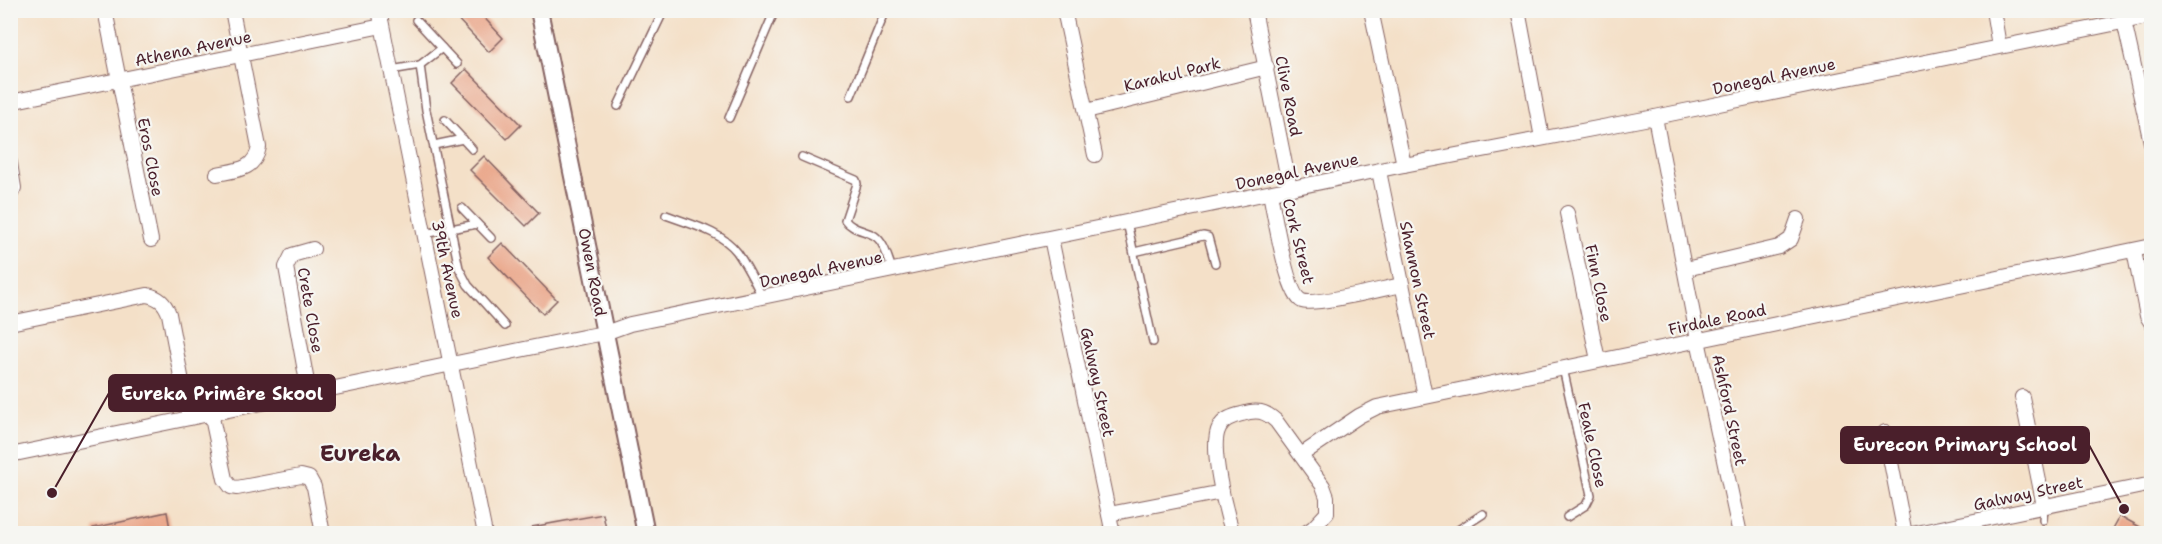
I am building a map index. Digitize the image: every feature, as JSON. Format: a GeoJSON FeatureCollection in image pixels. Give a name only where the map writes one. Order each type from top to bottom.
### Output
{"type":"FeatureCollection","features":[{"type":"Feature","properties":{"kind":"street","name":"Eros Close"},"geometry":{"type":"LineString","coordinates":[[105,10],[151,240]]}},
{"type":"Feature","properties":{"kind":"street"},"geometry":{"type":"LineString","coordinates":[[217,174],[245,168],[253,163],[258,153],[259,141],[232,10]]}},
{"type":"Feature","properties":{"kind":"street","name":"39th Avenue"},"geometry":{"type":"LineString","coordinates":[[379,10],[485,534]]}},
{"type":"Feature","properties":{"kind":"street","name":"Owen Road"},"geometry":{"type":"LineString","coordinates":[[539,10],[646,534]]}},
{"type":"Feature","properties":{"kind":"street"},"geometry":{"type":"LineString","coordinates":[[1064,10],[1095,155]]}},
{"type":"Feature","properties":{"kind":"street","name":"Clive Road"},"geometry":{"type":"LineString","coordinates":[[1254,10],[1290,189]]}},
{"type":"Feature","properties":{"kind":"street"},"geometry":{"type":"LineString","coordinates":[[1371,10],[1404,165]]}},
{"type":"Feature","properties":{"kind":"street"},"geometry":{"type":"LineString","coordinates":[[1518,10],[1542,138]]}},
{"type":"Feature","properties":{"kind":"street"},"geometry":{"type":"LineString","coordinates":[[1993,10],[2000,46]]}},
{"type":"Feature","properties":{"kind":"street","name":"Donegal Avenue"},"geometry":{"type":"LineString","coordinates":[[10,454],[605,333],[630,324],[1404,165],[1655,117],[2151,16]]}},
{"type":"Feature","properties":{"kind":"street"},"geometry":{"type":"LineString","coordinates":[[2124,21],[2151,147]]}},
{"type":"Feature","properties":{"kind":"street","name":"Athena Avenue"},"geometry":{"type":"LineString","coordinates":[[10,102],[382,26]]}},
{"type":"Feature","properties":{"kind":"street","name":"Karakul Park"},"geometry":{"type":"LineString","coordinates":[[1086,111],[1267,67]]}},
{"type":"Feature","properties":{"kind":"street","name":"Ashford Street"},"geometry":{"type":"LineString","coordinates":[[1655,117],[1698,340],[1740,534]]}},
{"type":"Feature","properties":{"kind":"street"},"geometry":{"type":"LineString","coordinates":[[10,163],[14,188],[10,195]]}},
{"type":"Feature","properties":{"kind":"street","name":"Shannon Street"},"geometry":{"type":"LineString","coordinates":[[1379,171],[1425,396]]}},
{"type":"Feature","properties":{"kind":"street","name":"Cork Street"},"geometry":{"type":"LineString","coordinates":[[1270,193],[1289,282],[1301,301],[1317,301],[1402,285]]}},
{"type":"Feature","properties":{"kind":"street","name":"Finn Close"},"geometry":{"type":"LineString","coordinates":[[1567,213],[1598,360]]}},
{"type":"Feature","properties":{"kind":"street"},"geometry":{"type":"LineString","coordinates":[[1686,269],[1779,247],[1791,239],[1798,219]]}},
{"type":"Feature","properties":{"kind":"street","name":"Galway Street"},"geometry":{"type":"LineString","coordinates":[[1051,238],[1113,534]]}},
{"type":"Feature","properties":{"kind":"street","name":"Firdale Road"},"geometry":{"type":"LineString","coordinates":[[1301,455],[1369,410],[1425,396],[2151,246]]}},
{"type":"Feature","properties":{"kind":"street","name":"Crete Close"},"geometry":{"type":"LineString","coordinates":[[309,393],[286,267],[292,255],[313,249]]}},
{"type":"Feature","properties":{"kind":"street"},"geometry":{"type":"LineString","coordinates":[[2134,251],[2147,316],[2151,324]]}},
{"type":"Feature","properties":{"kind":"street"},"geometry":{"type":"LineString","coordinates":[[10,323],[147,295],[159,299],[164,303],[169,314],[189,418]]}},
{"type":"Feature","properties":{"kind":"street"},"geometry":{"type":"LineString","coordinates":[[2022,397],[2044,513]]}},
{"type":"Feature","properties":{"kind":"street"},"geometry":{"type":"LineString","coordinates":[[1233,534],[1222,492],[1215,436],[1219,426],[1230,418],[1256,411],[1267,413],[1276,421],[1323,486],[1328,505],[1327,513],[1304,534]]}},
{"type":"Feature","properties":{"kind":"street"},"geometry":{"type":"LineString","coordinates":[[211,413],[227,483],[237,488],[301,476],[309,478],[314,487],[323,534]]}},
{"type":"Feature","properties":{"kind":"street"},"geometry":{"type":"LineString","coordinates":[[1885,432],[1905,534]]}},
{"type":"Feature","properties":{"kind":"street","name":"Galway Street"},"geometry":{"type":"LineString","coordinates":[[1912,534],[2044,513],[2151,484]]}},
{"type":"Feature","properties":{"kind":"street"},"geometry":{"type":"LineString","coordinates":[[1109,514],[1222,492]]}},
{"type":"Feature","properties":{"kind":"lane"},"geometry":{"type":"LineString","coordinates":[[618,106],[664,10]]}},
{"type":"Feature","properties":{"kind":"lane"},"geometry":{"type":"LineString","coordinates":[[729,118],[775,10]]}},
{"type":"Feature","properties":{"kind":"lane"},"geometry":{"type":"LineString","coordinates":[[851,96],[886,10]]}},
{"type":"Feature","properties":{"kind":"lane"},"geometry":{"type":"LineString","coordinates":[[416,20],[457,64]]}},
{"type":"Feature","properties":{"kind":"lane"},"geometry":{"type":"LineString","coordinates":[[391,70],[420,65],[442,48]]}},
{"type":"Feature","properties":{"kind":"lane"},"geometry":{"type":"LineString","coordinates":[[420,65],[434,145],[462,276],[505,326]]}},
{"type":"Feature","properties":{"kind":"lane"},"geometry":{"type":"LineString","coordinates":[[445,120],[472,149]]}},
{"type":"Feature","properties":{"kind":"lane"},"geometry":{"type":"LineString","coordinates":[[434,145],[463,139]]}},
{"type":"Feature","properties":{"kind":"lane"},"geometry":{"type":"LineString","coordinates":[[802,157],[856,180],[857,184],[845,220],[853,227],[876,237],[893,271]]}},
{"type":"Feature","properties":{"kind":"lane"},"geometry":{"type":"LineString","coordinates":[[462,208],[491,238]]}},
{"type":"Feature","properties":{"kind":"lane"},"geometry":{"type":"LineString","coordinates":[[666,215],[708,232],[729,244],[741,258],[763,298]]}},
{"type":"Feature","properties":{"kind":"lane"},"geometry":{"type":"LineString","coordinates":[[1127,222],[1153,342]]}},
{"type":"Feature","properties":{"kind":"lane"},"geometry":{"type":"LineString","coordinates":[[424,234],[477,224]]}},
{"type":"Feature","properties":{"kind":"lane"},"geometry":{"type":"LineString","coordinates":[[1134,252],[1203,236],[1208,237],[1210,241],[1215,262]]}},
{"type":"Feature","properties":{"kind":"lane","name":"Feale Close"},"geometry":{"type":"LineString","coordinates":[[1563,368],[1591,495],[1586,505],[1567,518]]}},
{"type":"Feature","properties":{"kind":"lane"},"geometry":{"type":"LineString","coordinates":[[1452,534],[1483,514]]}},
{"type":"Feature","properties":{"kind":"building"},"geometry":{"type":"Polygon","coordinates":[[[449,10],[477,10],[503,38],[489,52],[449,10]]]}},
{"type":"Feature","properties":{"kind":"building"},"geometry":{"type":"Polygon","coordinates":[[[466,69],[521,125],[507,139],[452,83],[466,69]]]}},
{"type":"Feature","properties":{"kind":"building"},"geometry":{"type":"Polygon","coordinates":[[[484,156],[539,213],[526,226],[470,170],[484,156]]]}},
{"type":"Feature","properties":{"kind":"building"},"geometry":{"type":"Polygon","coordinates":[[[502,243],[557,300],[543,314],[488,257],[502,243]]]}},
{"type":"Feature","properties":{"kind":"building"},"geometry":{"type":"Polygon","coordinates":[[[167,512],[171,534],[94,534],[93,528],[167,512]]]}},
{"type":"Feature","properties":{"kind":"building"},"geometry":{"type":"Polygon","coordinates":[[[603,514],[607,534],[532,534],[532,527],[603,514]]]}},
{"type":"Feature","properties":{"kind":"building"},"geometry":{"type":"Polygon","coordinates":[[[2120,516],[2151,533],[2151,534],[2110,534],[2120,516]]]}},
{"type":"Feature","properties":{"kind":"place","name":"Eureka Primêre Skool"},"geometry":{"type":"Point","coordinates":[52,493]}},
{"type":"Feature","properties":{"kind":"place","name":"Eurecon Primary School"},"geometry":{"type":"Point","coordinates":[2124,509]}},
{"type":"Feature","properties":{"kind":"district","name":"Eureka"},"geometry":{"type":"Point","coordinates":[360,453]}}]}
